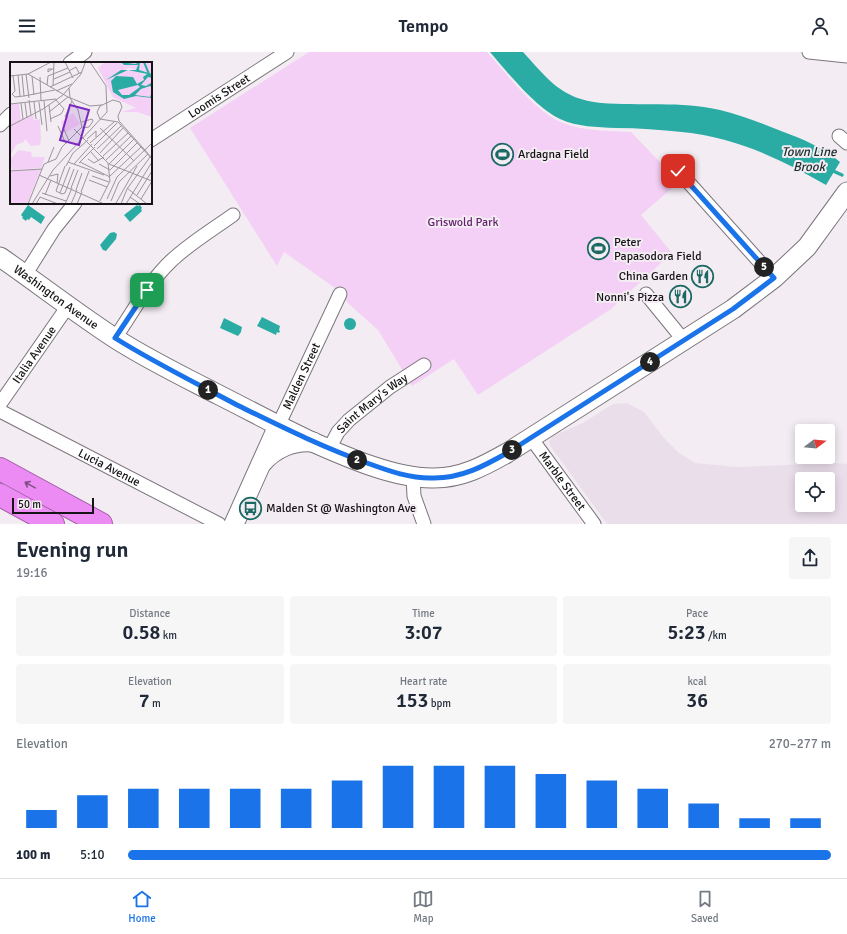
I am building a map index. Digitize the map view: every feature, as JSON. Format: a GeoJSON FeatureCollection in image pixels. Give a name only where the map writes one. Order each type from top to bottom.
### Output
{"type":"FeatureCollection","features":[{"type":"Feature","properties":{"kind":"highway"},"geometry":{"type":"LineString","coordinates":[[0,469],[101,524]]}},
{"type":"Feature","properties":{"kind":"highway"},"geometry":{"type":"LineString","coordinates":[[0,495],[53,524]]}},
{"type":"Feature","properties":{"kind":"street"},"geometry":{"type":"LineString","coordinates":[[71,62],[85,52]]}},
{"type":"Feature","properties":{"kind":"street","name":"Loomis Street"},"geometry":{"type":"LineString","coordinates":[[152,139],[287,52]]}},
{"type":"Feature","properties":{"kind":"street"},"geometry":{"type":"LineString","coordinates":[[809,52],[847,56]]}},
{"type":"Feature","properties":{"kind":"street"},"geometry":{"type":"LineString","coordinates":[[0,125],[10,115]]}},
{"type":"Feature","properties":{"kind":"street"},"geometry":{"type":"LineString","coordinates":[[673,165],[774,278]]}},
{"type":"Feature","properties":{"kind":"street","name":"Washington Avenue"},"geometry":{"type":"LineString","coordinates":[[0,257],[115,338],[171,371],[278,426],[322,446],[386,470],[413,477],[440,478],[470,472],[488,464],[733,309],[788,266],[807,246],[847,192]]}},
{"type":"Feature","properties":{"kind":"street"},"geometry":{"type":"LineString","coordinates":[[25,275],[54,229],[74,204]]}},
{"type":"Feature","properties":{"kind":"street"},"geometry":{"type":"LineString","coordinates":[[115,338],[144,295],[165,268],[191,244],[233,215]]}},
{"type":"Feature","properties":{"kind":"street","name":"Malden Street"},"geometry":{"type":"LineString","coordinates":[[234,524],[340,294]]}},
{"type":"Feature","properties":{"kind":"street"},"geometry":{"type":"LineString","coordinates":[[646,294],[677,332],[682,341]]}},
{"type":"Feature","properties":{"kind":"street","name":"Italia Avenue"},"geometry":{"type":"LineString","coordinates":[[0,404],[68,306]]}},
{"type":"Feature","properties":{"kind":"street","name":"Saint Mary's Way"},"geometry":{"type":"LineString","coordinates":[[322,446],[349,420],[390,387],[424,365]]}},
{"type":"Feature","properties":{"kind":"street","name":"Lucia Avenue"},"geometry":{"type":"LineString","coordinates":[[0,411],[220,524]]}},
{"type":"Feature","properties":{"kind":"street","name":"Marble Street"},"geometry":{"type":"LineString","coordinates":[[531,438],[594,524]]}},
{"type":"Feature","properties":{"kind":"street"},"geometry":{"type":"LineString","coordinates":[[260,466],[270,456],[284,447],[298,442],[322,446]]}},
{"type":"Feature","properties":{"kind":"street"},"geometry":{"type":"LineString","coordinates":[[413,477],[414,496],[424,524]]}},
{"type":"Feature","properties":{"kind":"shaded area"},"geometry":{"type":"Polygon","coordinates":[[[627,403],[644,412],[664,438],[679,453],[695,463],[737,467],[835,463],[847,464],[847,524],[607,524],[551,447],[549,442],[553,436],[583,423],[614,404],[627,403]]]}},
{"type":"Feature","properties":{"kind":"green space","name":"Griswold Park"},"geometry":{"type":"Polygon","coordinates":[[[309,52],[487,52],[532,102],[553,118],[579,128],[631,132],[679,182],[641,215],[672,253],[611,309],[478,395],[454,359],[412,386],[378,330],[349,304],[335,288],[284,252],[277,266],[190,128],[309,52]]]}},
{"type":"Feature","properties":{"kind":"water","name":"Town Line Brook"},"geometry":{"type":"Polygon","coordinates":[[[490,52],[523,52],[556,86],[575,97],[587,101],[616,104],[705,107],[720,110],[751,119],[804,140],[827,152],[840,162],[826,185],[775,158],[739,144],[721,139],[682,132],[594,127],[567,122],[541,107],[513,79],[490,52]]]}},
{"type":"Feature","properties":{"kind":"water"},"geometry":{"type":"Polygon","coordinates":[[[28,205],[45,217],[41,224],[31,217],[26,221],[22,218],[23,217],[21,215],[28,205]]]}},
{"type":"Feature","properties":{"kind":"water"},"geometry":{"type":"Polygon","coordinates":[[[137,205],[140,205],[142,211],[130,222],[124,215],[137,205]]]}},
{"type":"Feature","properties":{"kind":"water"},"geometry":{"type":"Polygon","coordinates":[[[114,232],[117,234],[116,239],[106,251],[103,250],[100,245],[110,233],[114,232]]]}},
{"type":"Feature","properties":{"kind":"water"},"geometry":{"type":"Polygon","coordinates":[[[262,317],[280,326],[279,333],[277,332],[276,335],[257,326],[262,317]]]}},
{"type":"Feature","properties":{"kind":"water"},"geometry":{"type":"Polygon","coordinates":[[[224,318],[242,327],[238,336],[220,328],[224,318]]]}},
{"type":"Feature","properties":{"kind":"water"},"geometry":{"type":"Polygon","coordinates":[[[350,318],[354,320],[356,324],[354,328],[350,330],[346,328],[344,324],[346,320],[350,318]]]}},
{"type":"Feature","properties":{"kind":"waterway"},"geometry":{"type":"LineString","coordinates":[[831,170],[842,175]]}},
{"type":"Feature","properties":{"kind":"place","name":"Ardagna Field"},"geometry":{"type":"Point","coordinates":[503,154]}},
{"type":"Feature","properties":{"kind":"place","name":"Peter Papasodora Field"},"geometry":{"type":"Point","coordinates":[598,249]}},
{"type":"Feature","properties":{"kind":"place","name":"China Garden"},"geometry":{"type":"Point","coordinates":[703,276]}},
{"type":"Feature","properties":{"kind":"place","name":"Nonni's Pizza"},"geometry":{"type":"Point","coordinates":[680,297]}},
{"type":"Feature","properties":{"kind":"place","name":"Malden St @ Washington Ave"},"geometry":{"type":"Point","coordinates":[250,508]}},
{"type":"Feature","properties":{"kind":"route"},"geometry":{"type":"LineString","coordinates":[[147,290],[115,338],[131,348],[171,371],[266,420],[344,455],[402,475],[420,478],[454,476],[477,469],[507,453],[733,309],[774,278],[678,171]]}}]}
